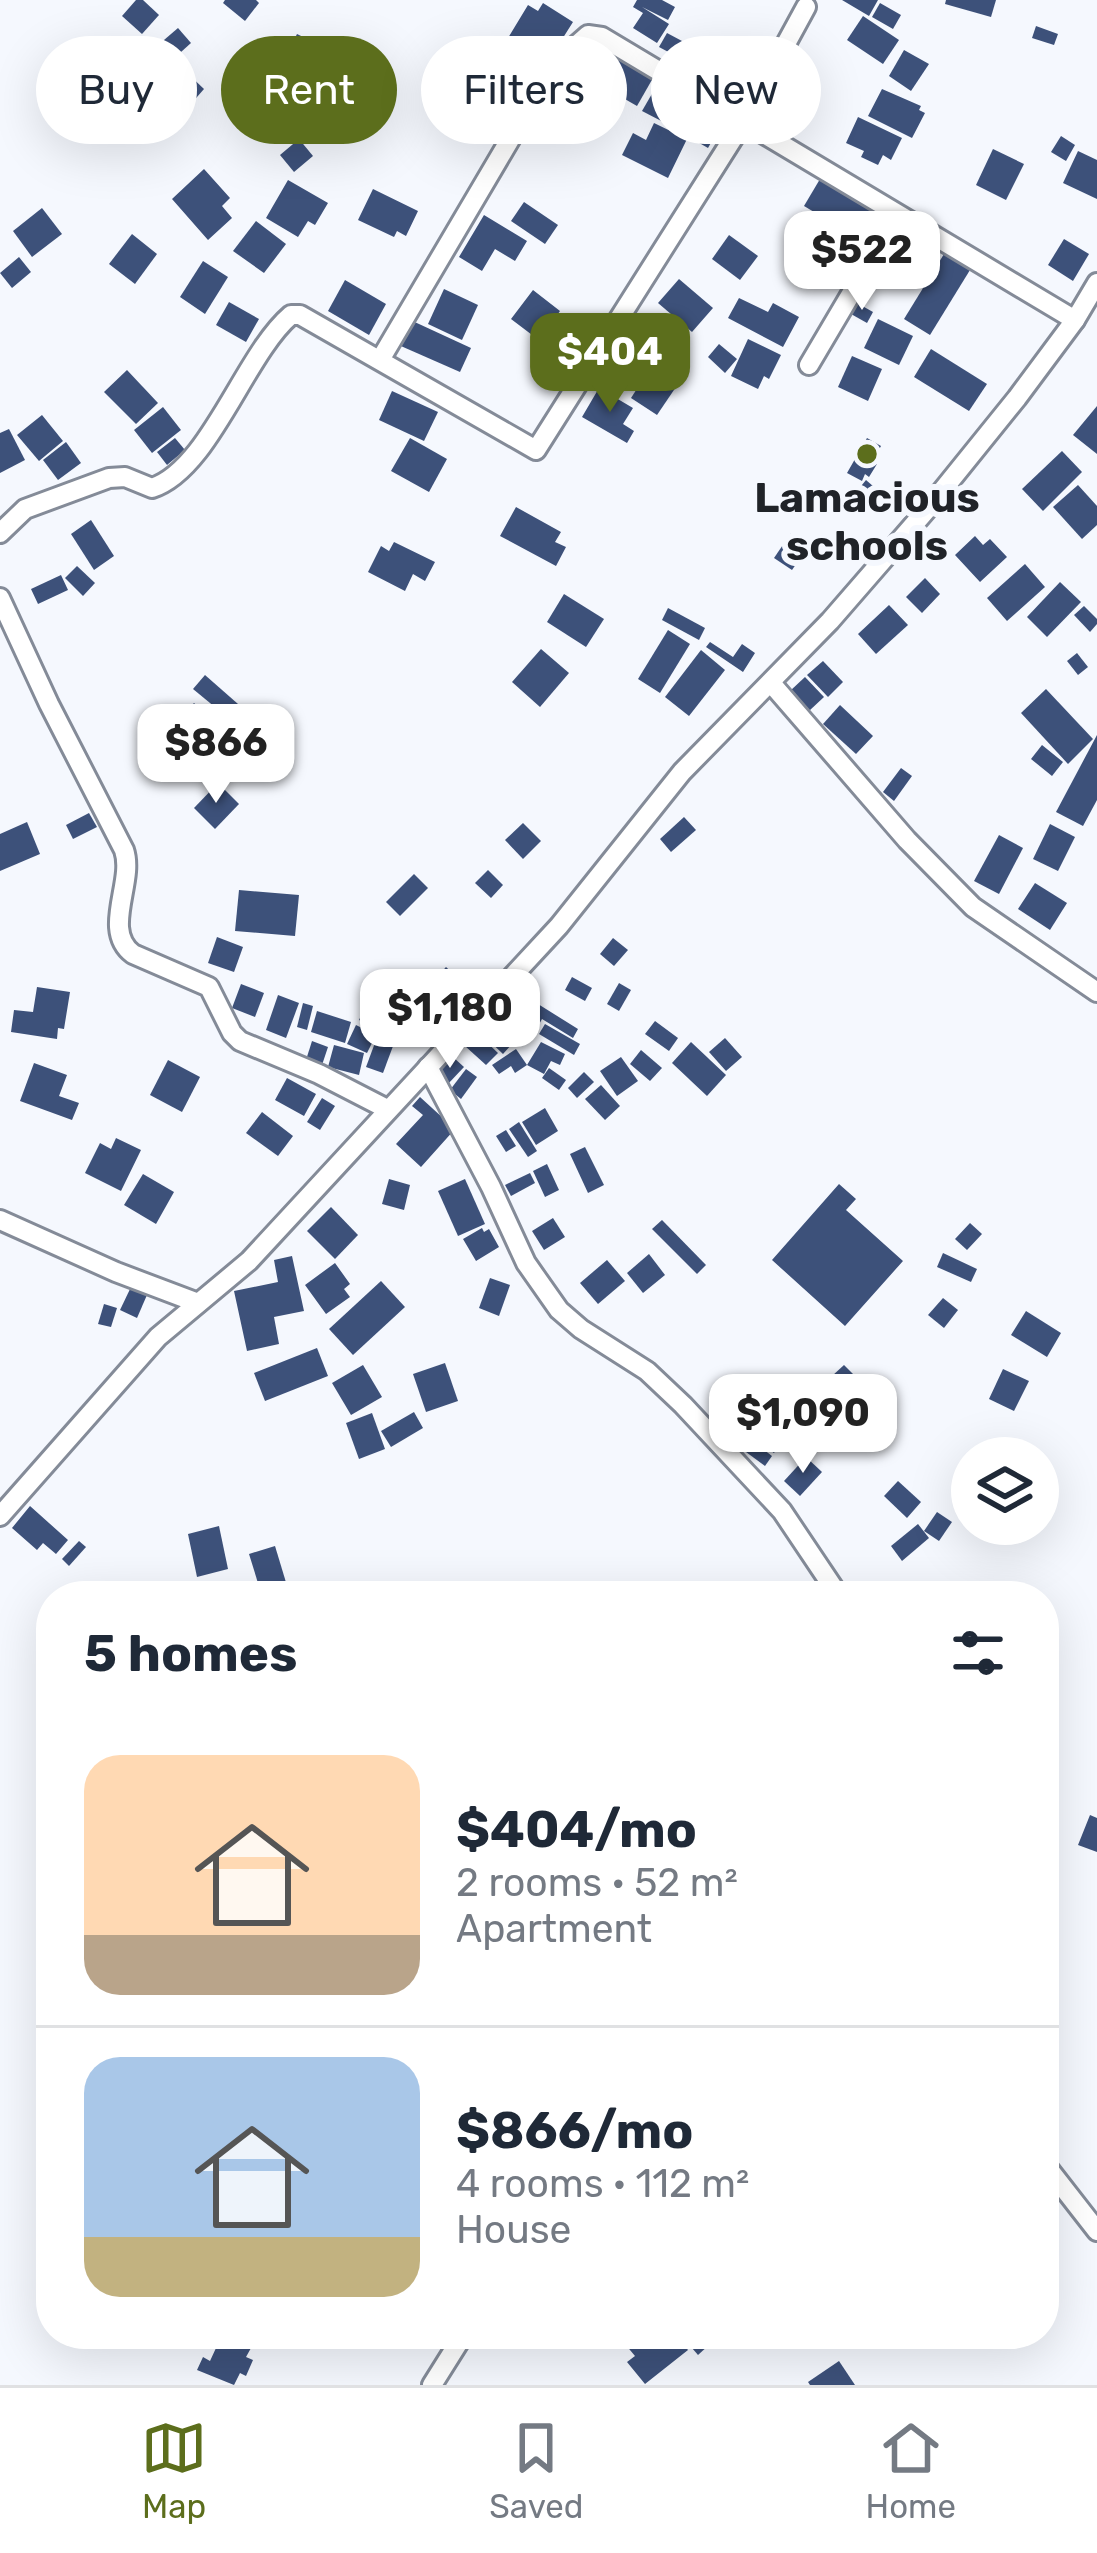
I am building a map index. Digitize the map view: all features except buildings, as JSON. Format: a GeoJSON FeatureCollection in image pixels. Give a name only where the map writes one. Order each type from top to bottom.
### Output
{"type":"FeatureCollection","features":[{"type":"Feature","properties":{"kind":"street"},"geometry":{"type":"LineString","coordinates":[[791,36],[806,8]]}},
{"type":"Feature","properties":{"kind":"street"},"geometry":{"type":"LineString","coordinates":[[380,359],[541,88],[572,49],[588,35],[602,38],[651,67]]}},
{"type":"Feature","properties":{"kind":"street"},"geometry":{"type":"LineString","coordinates":[[0,533],[25,509],[109,478],[125,477],[152,488],[161,485],[200,449],[260,354],[291,315],[300,315],[380,359],[536,450],[729,144]]}},
{"type":"Feature","properties":{"kind":"street"},"geometry":{"type":"LineString","coordinates":[[781,144],[1076,320]]}},
{"type":"Feature","properties":{"kind":"street"},"geometry":{"type":"LineString","coordinates":[[809,365],[897,216]]}},
{"type":"Feature","properties":{"kind":"street"},"geometry":{"type":"LineString","coordinates":[[0,1516],[158,1337],[249,1261],[559,926],[682,772],[830,621],[929,507],[1076,320],[1097,283]]}},
{"type":"Feature","properties":{"kind":"street"},"geometry":{"type":"LineString","coordinates":[[0,598],[129,864],[118,927],[123,947],[208,987],[240,1041],[387,1109]]}},
{"type":"Feature","properties":{"kind":"street"},"geometry":{"type":"LineString","coordinates":[[771,683],[907,840],[973,907],[1097,992]]}},
{"type":"Feature","properties":{"kind":"street"},"geometry":{"type":"LineString","coordinates":[[428,1067],[526,1263],[559,1310],[647,1370],[683,1405],[782,1511],[829,1581]]}},
{"type":"Feature","properties":{"kind":"street"},"geometry":{"type":"LineString","coordinates":[[0,1220],[198,1303]]}},
{"type":"Feature","properties":{"kind":"street"},"geometry":{"type":"LineString","coordinates":[[1059,2182],[1097,2231]]}},
{"type":"Feature","properties":{"kind":"street"},"geometry":{"type":"LineString","coordinates":[[431,2385],[454,2349]]}},
{"type":"Feature","properties":{"kind":"place","name":"Lamacious schools"},"geometry":{"type":"Point","coordinates":[867,454]}}]}
